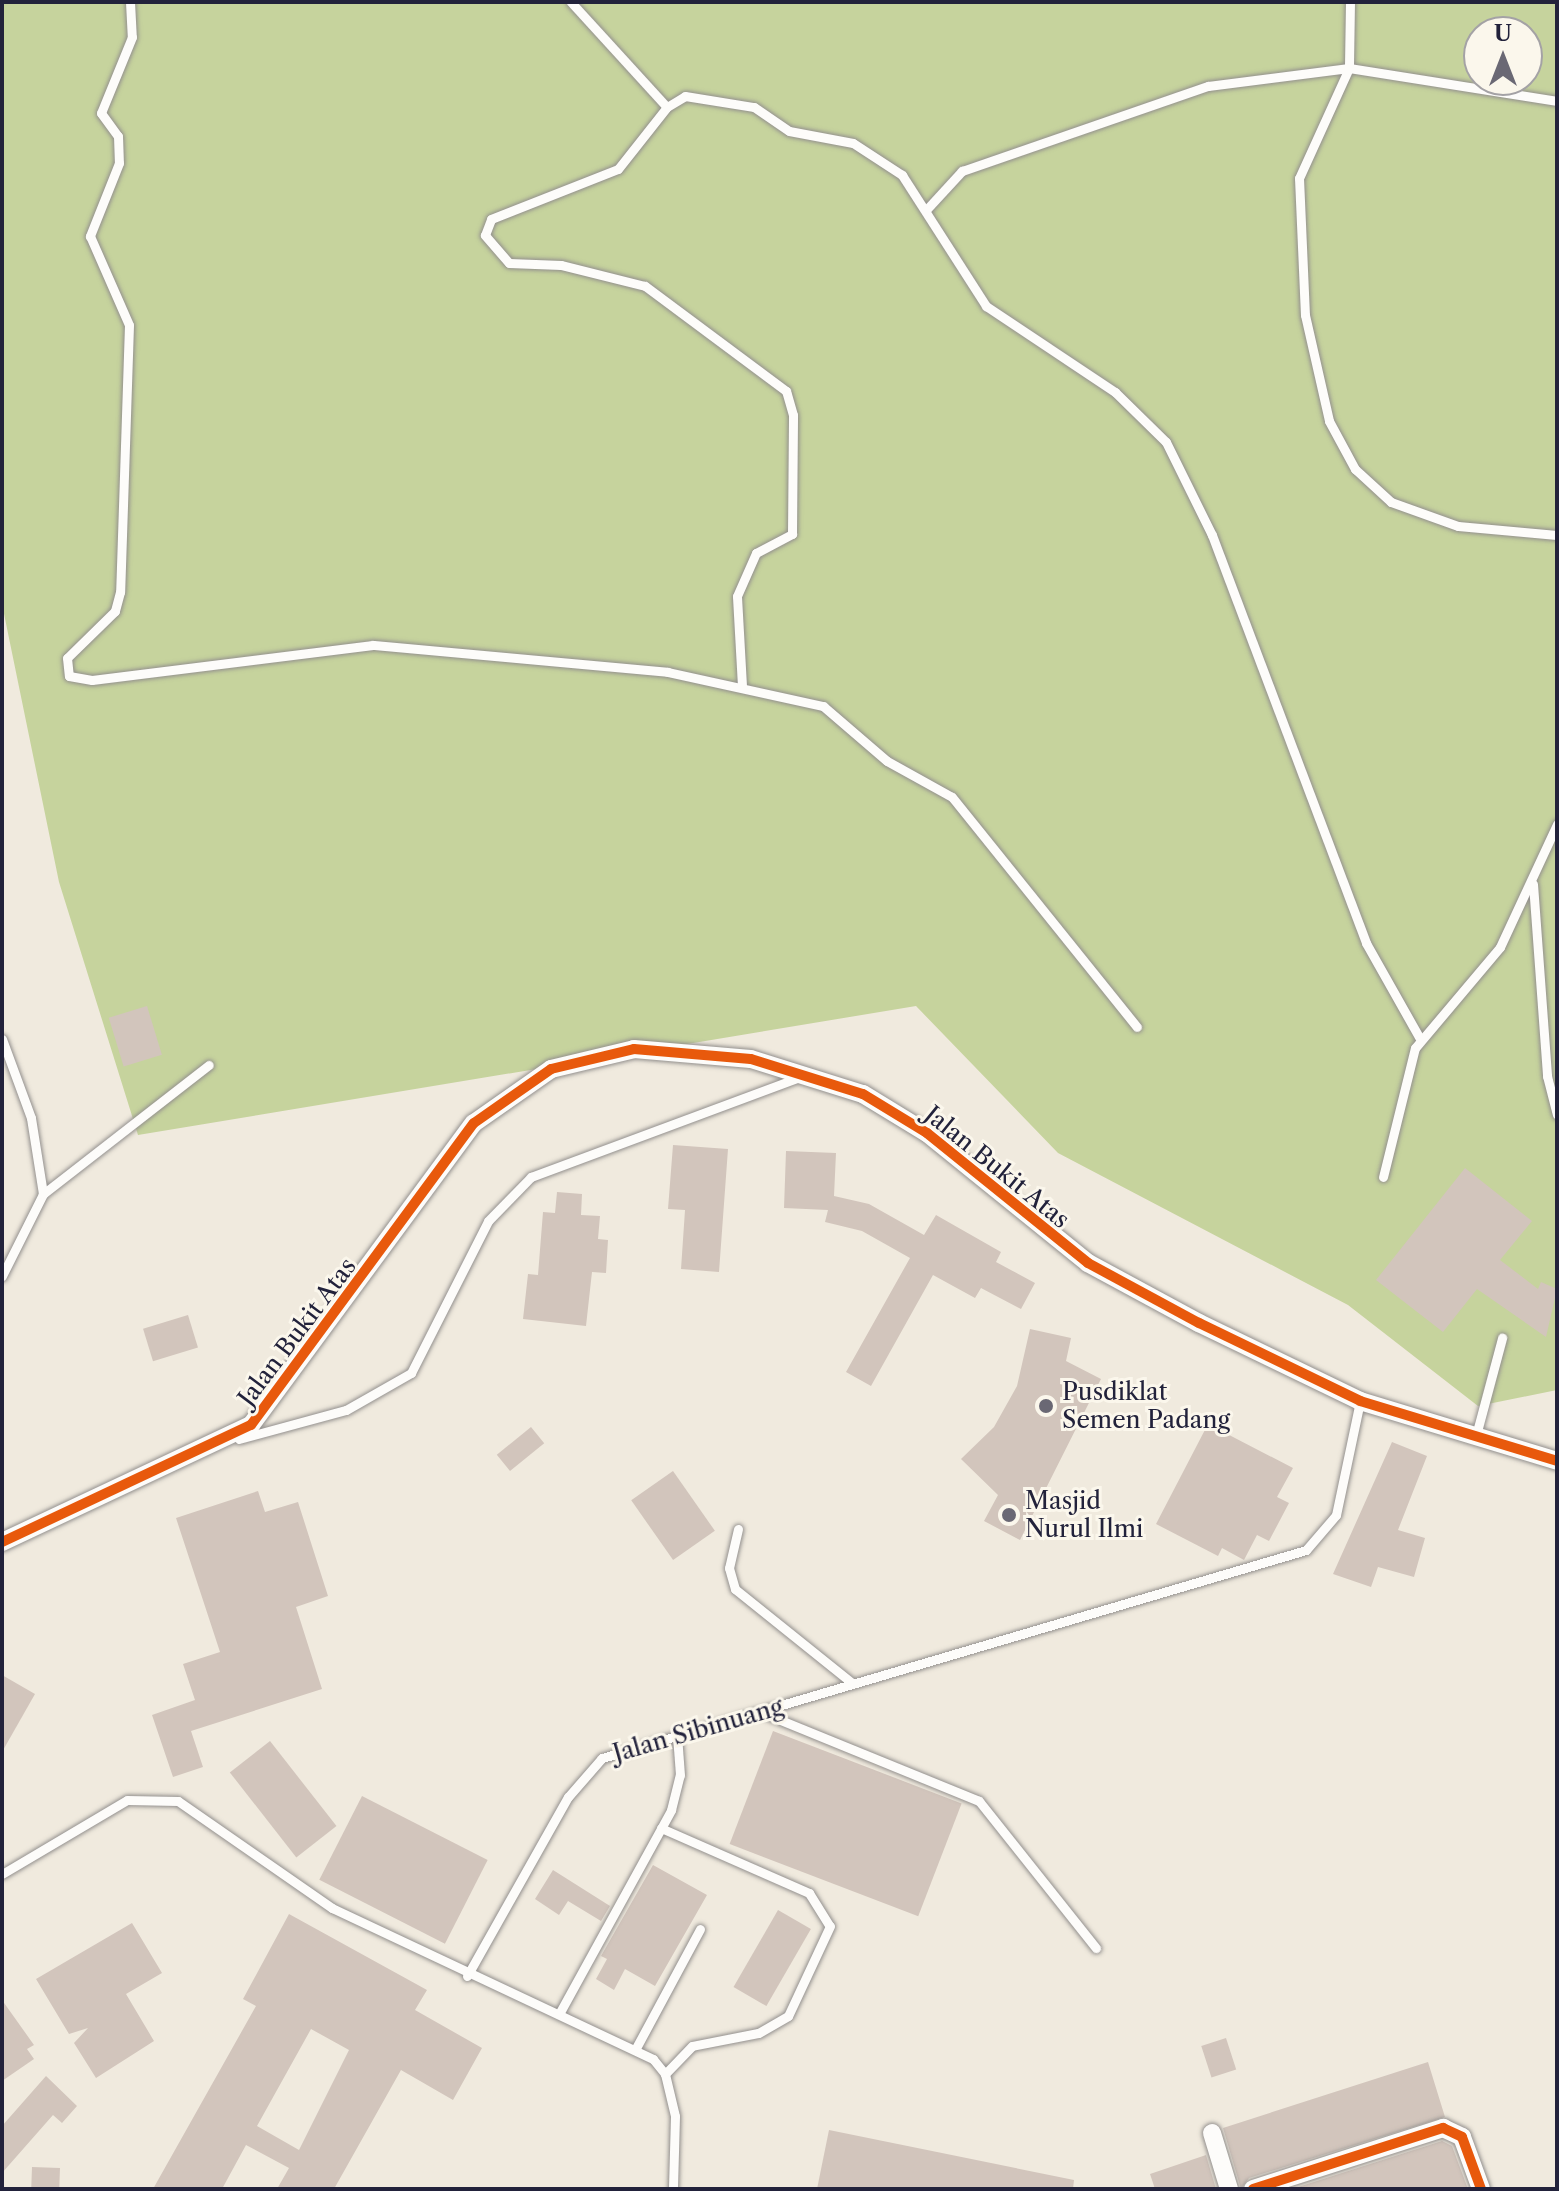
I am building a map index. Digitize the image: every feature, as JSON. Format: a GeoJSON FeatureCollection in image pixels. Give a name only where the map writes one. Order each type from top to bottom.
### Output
{"type":"FeatureCollection","features":[{"type":"Feature","properties":{"kind":"street","name":"Jalan Bukit Atas"},"geometry":{"type":"LineString","coordinates":[[2,1542],[225,1443],[269,1410],[457,1144],[518,1088],[577,1060],[634,1049],[708,1051],[811,1073],[863,1094],[927,1133],[1088,1263],[1360,1401],[1475,1439],[1557,1461]]}},
{"type":"Feature","properties":{"kind":"street"},"geometry":{"type":"LineString","coordinates":[[1253,2189],[1443,2128],[1462,2137],[1481,2189]]}},
{"type":"Feature","properties":{"kind":"street"},"geometry":{"type":"LineString","coordinates":[[1212,2133],[1229,2189]]}},
{"type":"Feature","properties":{"kind":"lane"},"geometry":{"type":"LineString","coordinates":[[130,2],[132,37],[101,113],[118,136],[119,163],[90,236],[129,325],[120,592],[115,611],[67,658],[69,676],[92,680],[373,645],[742,686],[833,709],[887,761],[952,797],[1137,1027]]}},
{"type":"Feature","properties":{"kind":"lane"},"geometry":{"type":"LineString","coordinates":[[571,2],[667,107]]}},
{"type":"Feature","properties":{"kind":"lane"},"geometry":{"type":"LineString","coordinates":[[1350,2],[1349,68],[1299,178],[1305,315],[1329,421],[1355,469],[1402,507],[1458,526],[1557,535]]}},
{"type":"Feature","properties":{"kind":"lane"},"geometry":{"type":"LineString","coordinates":[[927,209],[962,171],[1161,97],[1349,68],[1557,101]]}},
{"type":"Feature","properties":{"kind":"lane"},"geometry":{"type":"LineString","coordinates":[[742,686],[737,596],[756,553],[792,534],[793,415],[786,391],[645,286],[561,265],[509,263],[485,235],[491,219],[618,169],[667,107],[691,96],[754,107],[789,131],[853,143],[910,182],[986,306],[1115,392],[1166,442],[1212,535],[1366,943],[1420,1039]]}},
{"type":"Feature","properties":{"kind":"lane"},"geometry":{"type":"LineString","coordinates":[[1383,1177],[1420,1039],[1500,947],[1557,824]]}},
{"type":"Feature","properties":{"kind":"lane"},"geometry":{"type":"LineString","coordinates":[[1533,880],[1547,1076],[1557,1115]]}},
{"type":"Feature","properties":{"kind":"lane"},"geometry":{"type":"LineString","coordinates":[[2,1039],[31,1118],[43,1194]]}},
{"type":"Feature","properties":{"kind":"lane"},"geometry":{"type":"LineString","coordinates":[[2,1276],[43,1194],[209,1065]]}},
{"type":"Feature","properties":{"kind":"lane"},"geometry":{"type":"LineString","coordinates":[[225,1443],[346,1410],[411,1373],[488,1221],[531,1177],[811,1073]]}},
{"type":"Feature","properties":{"kind":"lane"},"geometry":{"type":"LineString","coordinates":[[1475,1439],[1502,1338]]}},
{"type":"Feature","properties":{"kind":"lane","name":"Jalan Sibinuang"},"geometry":{"type":"LineString","coordinates":[[467,1976],[584,1776],[628,1746],[761,1712],[1306,1550],[1336,1515],[1360,1401]]}},
{"type":"Feature","properties":{"kind":"lane"},"geometry":{"type":"LineString","coordinates":[[738,1529],[729,1568],[735,1589],[853,1684]]}},
{"type":"Feature","properties":{"kind":"lane"},"geometry":{"type":"LineString","coordinates":[[761,1712],[979,1801],[1096,1948]]}},
{"type":"Feature","properties":{"kind":"lane"},"geometry":{"type":"LineString","coordinates":[[559,2014],[661,1828],[677,1792],[677,1735]]}},
{"type":"Feature","properties":{"kind":"lane"},"geometry":{"type":"LineString","coordinates":[[2,1874],[127,1800],[178,1801],[307,1893],[467,1976],[636,2048],[665,2074],[675,2116],[673,2189]]}},
{"type":"Feature","properties":{"kind":"lane"},"geometry":{"type":"LineString","coordinates":[[661,1828],[809,1893],[830,1926],[788,2016],[758,2033],[692,2046],[665,2074]]}},
{"type":"Feature","properties":{"kind":"lane"},"geometry":{"type":"LineString","coordinates":[[636,2048],[700,1929]]}},
{"type":"Feature","properties":{"kind":"green space"},"geometry":{"type":"Polygon","coordinates":[[[2,2],[1557,2],[1557,1390],[1478,1406],[1348,1305],[1058,1153],[916,1006],[138,1135],[59,882],[2,604],[2,2]]]}},
{"type":"Feature","properties":{"kind":"building"},"geometry":{"type":"Polygon","coordinates":[[[147,1006],[162,1055],[124,1066],[109,1018],[147,1006]]]}},
{"type":"Feature","properties":{"kind":"building"},"geometry":{"type":"Polygon","coordinates":[[[673,1145],[728,1149],[719,1272],[681,1269],[685,1210],[668,1209],[673,1145]]]}},
{"type":"Feature","properties":{"kind":"building"},"geometry":{"type":"Polygon","coordinates":[[[786,1151],[836,1153],[834,1196],[869,1204],[924,1235],[936,1215],[1001,1252],[996,1262],[1035,1283],[1021,1309],[981,1288],[975,1298],[933,1275],[871,1386],[846,1372],[910,1258],[862,1231],[825,1222],[828,1210],[784,1208],[786,1151]]]}},
{"type":"Feature","properties":{"kind":"building"},"geometry":{"type":"Polygon","coordinates":[[[1465,1168],[1532,1221],[1500,1260],[1538,1289],[1541,1282],[1557,1289],[1546,1337],[1477,1289],[1443,1332],[1376,1280],[1465,1168]]]}},
{"type":"Feature","properties":{"kind":"building"},"geometry":{"type":"Polygon","coordinates":[[[557,1192],[582,1194],[581,1215],[600,1216],[598,1239],[608,1240],[606,1273],[592,1272],[586,1326],[523,1319],[528,1274],[538,1275],[543,1212],[555,1213],[557,1192]]]}},
{"type":"Feature","properties":{"kind":"building"},"geometry":{"type":"Polygon","coordinates":[[[188,1315],[198,1348],[153,1361],[143,1329],[188,1315]]]}},
{"type":"Feature","properties":{"kind":"building","name":"Pusdiklat Semen Padang"},"geometry":{"type":"Polygon","coordinates":[[[1030,1329],[1071,1338],[1066,1361],[1101,1379],[1020,1540],[984,1521],[998,1495],[961,1459],[994,1427],[1017,1386],[1030,1329]]]}},
{"type":"Feature","properties":{"kind":"building"},"geometry":{"type":"Polygon","coordinates":[[[1208,1424],[1293,1468],[1277,1497],[1289,1503],[1269,1541],[1257,1535],[1244,1560],[1222,1548],[1218,1556],[1156,1524],[1208,1424]]]}},
{"type":"Feature","properties":{"kind":"building"},"geometry":{"type":"Polygon","coordinates":[[[531,1427],[544,1443],[510,1471],[497,1455],[531,1427]]]}},
{"type":"Feature","properties":{"kind":"building"},"geometry":{"type":"Polygon","coordinates":[[[1392,1442],[1427,1456],[1398,1530],[1425,1538],[1414,1577],[1378,1567],[1371,1587],[1333,1574],[1392,1442]]]}},
{"type":"Feature","properties":{"kind":"building"},"geometry":{"type":"Polygon","coordinates":[[[673,1471],[715,1531],[673,1560],[631,1500],[673,1471]]]}},
{"type":"Feature","properties":{"kind":"building"},"geometry":{"type":"Polygon","coordinates":[[[258,1491],[265,1512],[298,1502],[328,1596],[296,1607],[322,1689],[191,1731],[203,1767],[173,1777],[152,1715],[195,1700],[183,1664],[220,1652],[176,1518],[258,1491]]]}},
{"type":"Feature","properties":{"kind":"building"},"geometry":{"type":"Polygon","coordinates":[[[2,1675],[35,1694],[2,1752],[2,1675]]]}},
{"type":"Feature","properties":{"kind":"building"},"geometry":{"type":"Polygon","coordinates":[[[773,1731],[962,1803],[918,1916],[730,1844],[773,1731]]]}},
{"type":"Feature","properties":{"kind":"building"},"geometry":{"type":"Polygon","coordinates":[[[270,1741],[336,1826],[296,1858],[230,1772],[270,1741]]]}},
{"type":"Feature","properties":{"kind":"building"},"geometry":{"type":"Polygon","coordinates":[[[362,1796],[488,1860],[445,1944],[319,1880],[362,1796]]]}},
{"type":"Feature","properties":{"kind":"building"},"geometry":{"type":"Polygon","coordinates":[[[653,1865],[707,1895],[655,1986],[625,1969],[614,1990],[596,1979],[607,1959],[601,1956],[653,1865]]]}},
{"type":"Feature","properties":{"kind":"building"},"geometry":{"type":"Polygon","coordinates":[[[553,1870],[610,1906],[601,1921],[568,1901],[559,1915],[535,1899],[553,1870]]]}},
{"type":"Feature","properties":{"kind":"building"},"geometry":{"type":"Polygon","coordinates":[[[778,1910],[811,1929],[766,2006],[734,1987],[778,1910]]]}},
{"type":"Feature","properties":{"kind":"building"},"geometry":{"type":"Polygon","coordinates":[[[289,1914],[427,1990],[415,2010],[482,2048],[453,2100],[401,2070],[334,2189],[277,2189],[289,2168],[246,2145],[222,2189],[153,2189],[256,2006],[243,1999],[289,1914]],[[311,2029],[257,2126],[299,2150],[349,2050],[311,2029]]]}},
{"type":"Feature","properties":{"kind":"building"},"geometry":{"type":"Polygon","coordinates":[[[132,1923],[162,1973],[126,1994],[154,2041],[96,2078],[74,2043],[88,2028],[69,2034],[36,1979],[132,1923]]]}},
{"type":"Feature","properties":{"kind":"building"},"geometry":{"type":"Polygon","coordinates":[[[2,2000],[34,2045],[27,2049],[34,2059],[2,2081],[2,2000]]]}},
{"type":"Feature","properties":{"kind":"building"},"geometry":{"type":"Polygon","coordinates":[[[1226,2038],[1236,2069],[1211,2077],[1201,2046],[1226,2038]]]}},
{"type":"Feature","properties":{"kind":"building"},"geometry":{"type":"Polygon","coordinates":[[[1428,2062],[1445,2117],[1249,2178],[1241,2189],[1223,2128],[1428,2062]]]}},
{"type":"Feature","properties":{"kind":"building"},"geometry":{"type":"Polygon","coordinates":[[[46,2076],[77,2106],[62,2123],[53,2115],[2,2173],[2,2126],[46,2076]]]}},
{"type":"Feature","properties":{"kind":"building"},"geometry":{"type":"Polygon","coordinates":[[[829,2130],[1074,2180],[1073,2189],[817,2189],[829,2130]]]}},
{"type":"Feature","properties":{"kind":"building"},"geometry":{"type":"Polygon","coordinates":[[[1442,2141],[1452,2146],[1468,2189],[1292,2189],[1442,2141]]]}},
{"type":"Feature","properties":{"kind":"building"},"geometry":{"type":"Polygon","coordinates":[[[1206,2155],[1216,2189],[1155,2189],[1150,2174],[1206,2155]]]}},
{"type":"Feature","properties":{"kind":"building"},"geometry":{"type":"Polygon","coordinates":[[[32,2167],[60,2168],[59,2189],[31,2189],[32,2167]]]}},
{"type":"Feature","properties":{"kind":"cycle path"},"geometry":{"type":"LineString","coordinates":[[2,1542],[251,1425],[474,1123],[551,1069],[634,1049],[751,1059],[863,1094],[927,1133],[1088,1263],[1199,1323],[1360,1401],[1557,1461]]}},
{"type":"Feature","properties":{"kind":"cycle path"},"geometry":{"type":"LineString","coordinates":[[1253,2189],[1443,2128],[1462,2137],[1481,2189]]}},
{"type":"Feature","properties":{"kind":"place","name":"Pusdiklat Semen Padang"},"geometry":{"type":"Point","coordinates":[1046,1406]}},
{"type":"Feature","properties":{"kind":"place","name":"Masjid Nurul Ilmi"},"geometry":{"type":"Point","coordinates":[1009,1515]}}]}
